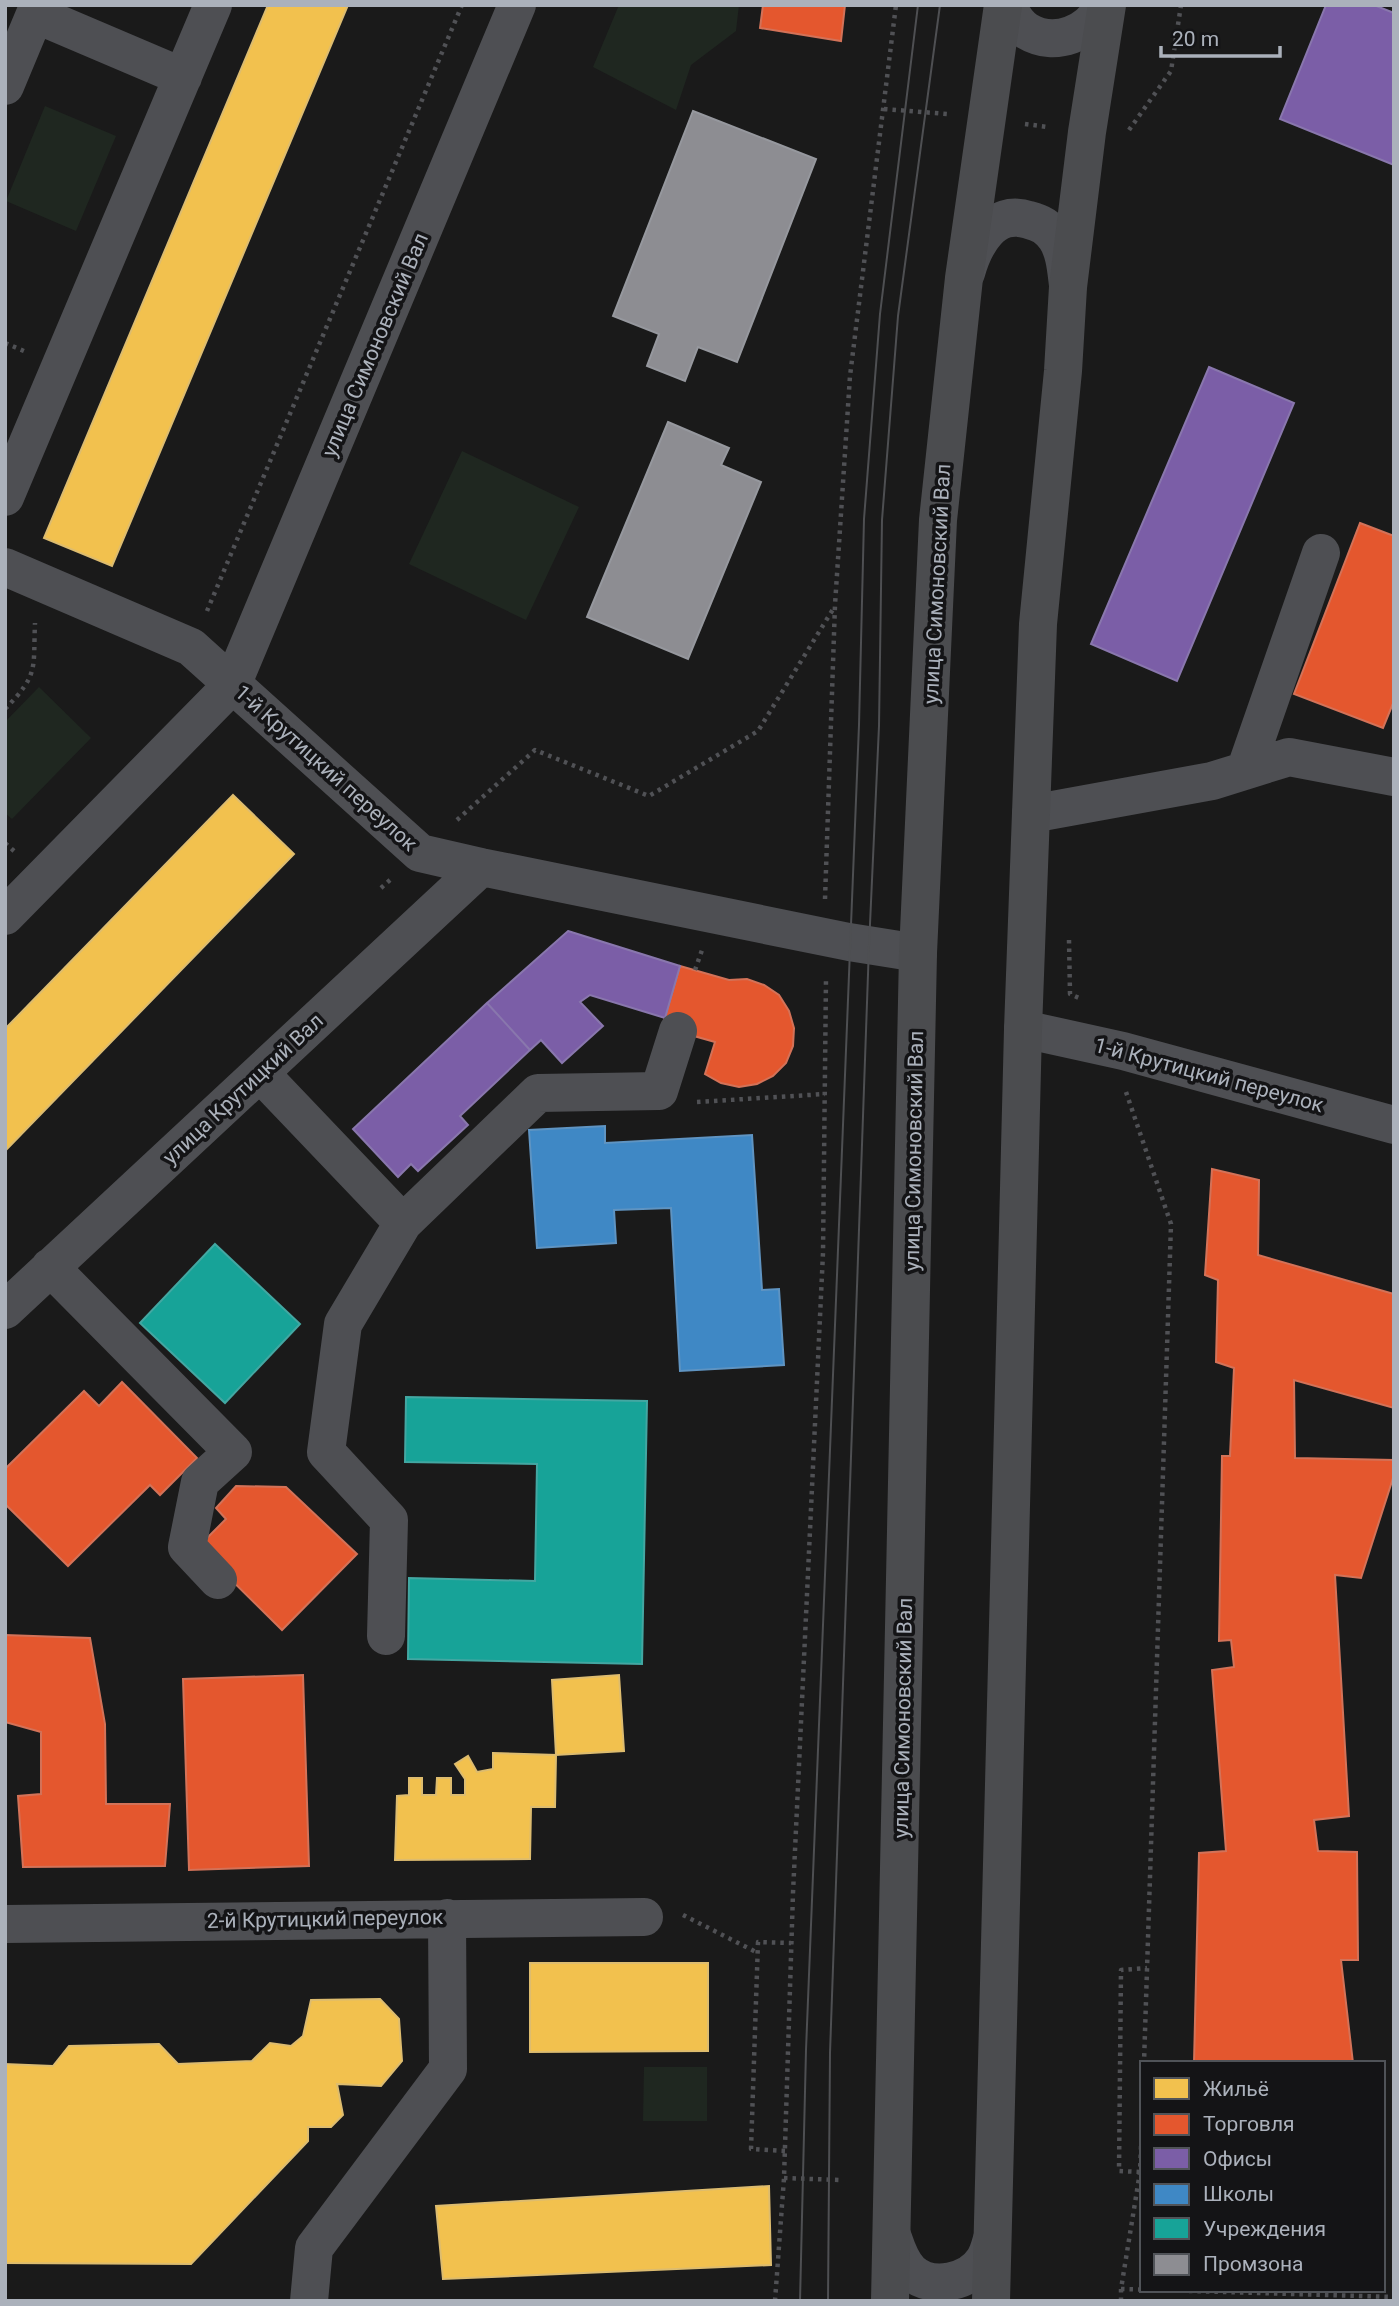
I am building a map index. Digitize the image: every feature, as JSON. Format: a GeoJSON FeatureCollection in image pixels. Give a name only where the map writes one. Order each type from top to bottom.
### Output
{"type":"FeatureCollection","features":[{"type":"Feature","properties":{"kind":"main road","name":"улица Симоновский Вал"},"geometry":{"type":"LineString","coordinates":[[890,2301],[918,953],[938,520],[964,278],[1004,5]]}},
{"type":"Feature","properties":{"kind":"main road"},"geometry":{"type":"LineString","coordinates":[[991,2301],[1023,1029],[1038,624],[1063,371],[1068,288],[1105,5]]}},
{"type":"Feature","properties":{"kind":"street"},"geometry":{"type":"LineString","coordinates":[[5,497],[213,5]]}},
{"type":"Feature","properties":{"kind":"street","name":"улица Симоновский Вал"},"geometry":{"type":"LineString","coordinates":[[232,685],[517,5]]}},
{"type":"Feature","properties":{"kind":"street"},"geometry":{"type":"LineString","coordinates":[[1004,5],[1015,21],[1029,32],[1048,37],[1067,37],[1085,29],[1098,17],[1105,5]]}},
{"type":"Feature","properties":{"kind":"street"},"geometry":{"type":"LineString","coordinates":[[5,86],[35,15],[183,77]]}},
{"type":"Feature","properties":{"kind":"street"},"geometry":{"type":"LineString","coordinates":[[964,278],[972,250],[985,232],[1000,220],[1022,217],[1044,224],[1056,238],[1065,259],[1068,288]]}},
{"type":"Feature","properties":{"kind":"street"},"geometry":{"type":"LineString","coordinates":[[1245,771],[1321,553]]}},
{"type":"Feature","properties":{"kind":"street","name":"1-й Крутицкий переулок"},"geometry":{"type":"LineString","coordinates":[[20,574],[191,647],[420,853],[849,942],[918,953]]}},
{"type":"Feature","properties":{"kind":"street"},"geometry":{"type":"LineString","coordinates":[[5,916],[232,685]]}},
{"type":"Feature","properties":{"kind":"street"},"geometry":{"type":"LineString","coordinates":[[1031,814],[1212,781],[1289,757],[1394,777]]}},
{"type":"Feature","properties":{"kind":"street","name":"улица Крутицкий Вал"},"geometry":{"type":"LineString","coordinates":[[5,1310],[481,867]]}},
{"type":"Feature","properties":{"kind":"street","name":"1-й Крутицкий переулок"},"geometry":{"type":"LineString","coordinates":[[1023,1029],[1123,1051],[1394,1125]]}},
{"type":"Feature","properties":{"kind":"street"},"geometry":{"type":"LineString","coordinates":[[386,1636],[390,1520],[326,1452],[344,1324],[403,1223],[538,1093],[659,1091],[678,1031]]}},
{"type":"Feature","properties":{"kind":"street"},"geometry":{"type":"LineString","coordinates":[[260,1073],[403,1223]]}},
{"type":"Feature","properties":{"kind":"street"},"geometry":{"type":"LineString","coordinates":[[50,1268],[233,1452],[200,1482],[187,1547],[218,1580]]}},
{"type":"Feature","properties":{"kind":"street","name":"2-й Крутицкий переулок"},"geometry":{"type":"LineString","coordinates":[[5,1923],[644,1917]]}},
{"type":"Feature","properties":{"kind":"street"},"geometry":{"type":"LineString","coordinates":[[309,2301],[314,2248],[448,2069],[447,1918]]}},
{"type":"Feature","properties":{"kind":"street"},"geometry":{"type":"LineString","coordinates":[[893,2238],[900,2259],[912,2273],[926,2281],[942,2282],[959,2280],[972,2274],[985,2259],[992,2239]]}},
{"type":"Feature","properties":{"kind":"path"},"geometry":{"type":"LineString","coordinates":[[191,647],[462,5]]}},
{"type":"Feature","properties":{"kind":"path"},"geometry":{"type":"LineString","coordinates":[[825,904],[835,605],[850,376],[896,5]]}},
{"type":"Feature","properties":{"kind":"path"},"geometry":{"type":"LineString","coordinates":[[884,109],[932,113]]}},
{"type":"Feature","properties":{"kind":"path"},"geometry":{"type":"LineString","coordinates":[[5,709],[27,687],[33,672],[20,574]]}},
{"type":"Feature","properties":{"kind":"path"},"geometry":{"type":"LineString","coordinates":[[381,888],[536,750],[649,796],[758,731],[835,605]]}},
{"type":"Feature","properties":{"kind":"path"},"geometry":{"type":"LineString","coordinates":[[695,970],[703,946]]}},
{"type":"Feature","properties":{"kind":"path"},"geometry":{"type":"LineString","coordinates":[[775,2301],[784,2178],[791,1942],[822,1267],[826,978]]}},
{"type":"Feature","properties":{"kind":"path"},"geometry":{"type":"LineString","coordinates":[[659,1091],[699,1102],[825,1094]]}},
{"type":"Feature","properties":{"kind":"path"},"geometry":{"type":"LineString","coordinates":[[709,1927],[758,1953]]}},
{"type":"Feature","properties":{"kind":"path"},"geometry":{"type":"LineString","coordinates":[[785,2151],[751,2149],[758,1942],[791,1942]]}},
{"type":"Feature","properties":{"kind":"path"},"geometry":{"type":"LineString","coordinates":[[1121,2301],[1140,2172],[1119,2171],[1121,1970],[1147,1968]]}},
{"type":"Feature","properties":{"kind":"path"},"geometry":{"type":"LineString","coordinates":[[784,2178],[840,2180]]}},
{"type":"Feature","properties":{"kind":"path"},"geometry":{"type":"LineString","coordinates":[[1121,2289],[1140,2290]]}},
{"type":"Feature","properties":{"kind":"path"},"geometry":{"type":"LineString","coordinates":[[1223,2292],[1394,2297]]}},
{"type":"Feature","properties":{"kind":"shaded area"},"geometry":{"type":"Polygon","coordinates":[[[619,5],[739,5],[736,31],[691,65],[676,110],[593,67],[619,5]]]}},
{"type":"Feature","properties":{"kind":"shaded area"},"geometry":{"type":"Polygon","coordinates":[[[45,106],[116,136],[76,231],[6,201],[45,106]]]}},
{"type":"Feature","properties":{"kind":"shaded area"},"geometry":{"type":"Polygon","coordinates":[[[462,451],[579,507],[526,620],[409,564],[462,451]]]}},
{"type":"Feature","properties":{"kind":"shaded area"},"geometry":{"type":"Polygon","coordinates":[[[39,687],[91,738],[12,819],[5,813],[5,722],[39,687]]]}},
{"type":"Feature","properties":{"kind":"shaded area"},"geometry":{"type":"Polygon","coordinates":[[[644,2067],[707,2067],[707,2121],[643,2121],[644,2067]]]}},
{"type":"Feature","properties":{"kind":"building: Жильё"},"geometry":{"type":"Polygon","coordinates":[[[268,5],[348,5],[112,566],[44,538],[268,5]]]}},
{"type":"Feature","properties":{"kind":"building: Жильё"},"geometry":{"type":"Polygon","coordinates":[[[233,795],[294,854],[5,1151],[5,1029],[233,795]]]}},
{"type":"Feature","properties":{"kind":"building: Жильё"},"geometry":{"type":"Polygon","coordinates":[[[619,1675],[624,1751],[556,1755],[552,1680],[619,1675]]]}},
{"type":"Feature","properties":{"kind":"building: Жильё"},"geometry":{"type":"Polygon","coordinates":[[[493,1753],[556,1755],[555,1807],[531,1807],[530,1859],[395,1860],[397,1796],[409,1795],[409,1778],[422,1778],[422,1795],[436,1795],[437,1778],[451,1778],[451,1795],[465,1795],[465,1779],[455,1764],[468,1756],[477,1772],[493,1769],[493,1753]]]}},
{"type":"Feature","properties":{"kind":"building: Жильё"},"geometry":{"type":"Polygon","coordinates":[[[530,1963],[708,1963],[708,2051],[530,2052],[530,1963]]]}},
{"type":"Feature","properties":{"kind":"building: Жильё"},"geometry":{"type":"Polygon","coordinates":[[[380,1999],[399,2019],[402,2061],[381,2086],[337,2084],[343,2115],[331,2127],[308,2127],[308,2141],[191,2264],[5,2263],[5,2064],[53,2066],[69,2046],[159,2044],[178,2064],[252,2061],[270,2043],[291,2046],[303,2036],[311,2000],[380,1999]]]}},
{"type":"Feature","properties":{"kind":"building: Жильё"},"geometry":{"type":"Polygon","coordinates":[[[769,2186],[771,2265],[443,2279],[436,2206],[769,2186]]]}},
{"type":"Feature","properties":{"kind":"building: Торговля"},"geometry":{"type":"Polygon","coordinates":[[[763,5],[845,5],[841,41],[760,28],[763,5]]]}},
{"type":"Feature","properties":{"kind":"building: Торговля"},"geometry":{"type":"Polygon","coordinates":[[[1360,523],[1394,536],[1394,701],[1383,728],[1294,694],[1360,523]]]}},
{"type":"Feature","properties":{"kind":"building: Торговля"},"geometry":{"type":"Polygon","coordinates":[[[680,966],[729,980],[747,979],[764,985],[779,995],[789,1011],[794,1028],[793,1046],[786,1063],[773,1076],[757,1084],[739,1087],[721,1083],[705,1074],[715,1042],[662,1027],[680,966]]]}},
{"type":"Feature","properties":{"kind":"building: Торговля"},"geometry":{"type":"Polygon","coordinates":[[[1212,1169],[1259,1180],[1258,1255],[1394,1294],[1394,1408],[1294,1380],[1295,1458],[1394,1460],[1394,1475],[1361,1578],[1335,1575],[1349,1816],[1314,1820],[1318,1851],[1357,1852],[1358,1960],[1341,1960],[1353,2061],[1194,2061],[1199,1853],[1226,1851],[1212,1670],[1234,1667],[1231,1640],[1219,1641],[1222,1456],[1230,1456],[1234,1368],[1216,1362],[1218,1280],[1205,1275],[1212,1169]]]}},
{"type":"Feature","properties":{"kind":"building: Торговля"},"geometry":{"type":"Polygon","coordinates":[[[122,1382],[197,1458],[160,1495],[150,1485],[68,1566],[5,1504],[5,1469],[84,1391],[99,1406],[122,1382]]]}},
{"type":"Feature","properties":{"kind":"building: Торговля"},"geometry":{"type":"Polygon","coordinates":[[[236,1486],[286,1487],[357,1554],[282,1630],[198,1547],[226,1519],[216,1508],[236,1486]]]}},
{"type":"Feature","properties":{"kind":"building: Торговля"},"geometry":{"type":"Polygon","coordinates":[[[5,1635],[90,1638],[105,1724],[106,1804],[170,1804],[165,1866],[23,1867],[18,1796],[41,1794],[41,1732],[5,1722],[5,1635]]]}},
{"type":"Feature","properties":{"kind":"building: Торговля"},"geometry":{"type":"Polygon","coordinates":[[[303,1675],[309,1866],[189,1870],[183,1679],[303,1675]]]}},
{"type":"Feature","properties":{"kind":"building: Офисы"},"geometry":{"type":"Polygon","coordinates":[[[1326,5],[1374,5],[1394,13],[1394,165],[1280,119],[1326,5]]]}},
{"type":"Feature","properties":{"kind":"building: Офисы"},"geometry":{"type":"Polygon","coordinates":[[[1209,367],[1294,403],[1177,681],[1091,644],[1209,367]]]}},
{"type":"Feature","properties":{"kind":"building: Офисы"},"geometry":{"type":"Polygon","coordinates":[[[568,931],[680,966],[665,1018],[590,995],[580,1002],[603,1026],[562,1063],[541,1040],[530,1050],[487,1003],[568,931]]]}},
{"type":"Feature","properties":{"kind":"building: Офисы"},"geometry":{"type":"Polygon","coordinates":[[[487,1003],[530,1050],[460,1116],[468,1125],[418,1171],[411,1164],[398,1177],[353,1129],[487,1003]]]}},
{"type":"Feature","properties":{"kind":"building: Школы"},"geometry":{"type":"Polygon","coordinates":[[[605,1126],[605,1143],[752,1135],[762,1290],[779,1289],[784,1365],[680,1371],[671,1208],[614,1210],[616,1243],[537,1248],[529,1130],[605,1126]]]}},
{"type":"Feature","properties":{"kind":"building: Учреждения"},"geometry":{"type":"Polygon","coordinates":[[[215,1244],[300,1324],[225,1403],[140,1323],[215,1244]]]}},
{"type":"Feature","properties":{"kind":"building: Учреждения"},"geometry":{"type":"Polygon","coordinates":[[[406,1397],[647,1401],[642,1664],[408,1659],[409,1578],[535,1581],[537,1464],[405,1462],[406,1397]]]}},
{"type":"Feature","properties":{"kind":"building: Промзона"},"geometry":{"type":"Polygon","coordinates":[[[693,111],[816,159],[737,362],[698,347],[685,381],[647,366],[659,334],[613,316],[693,111]]]}},
{"type":"Feature","properties":{"kind":"building: Промзона"},"geometry":{"type":"Polygon","coordinates":[[[668,422],[729,448],[721,465],[761,482],[688,659],[587,617],[668,422]]]}},
{"type":"Feature","properties":{"kind":"tram line"},"geometry":{"type":"LineString","coordinates":[[800,2301],[806,2050],[859,725],[864,519],[880,314],[918,5]]}},
{"type":"Feature","properties":{"kind":"tram line"},"geometry":{"type":"LineString","coordinates":[[828,2301],[830,2053],[879,726],[882,520],[898,316],[940,5]]}}]}
